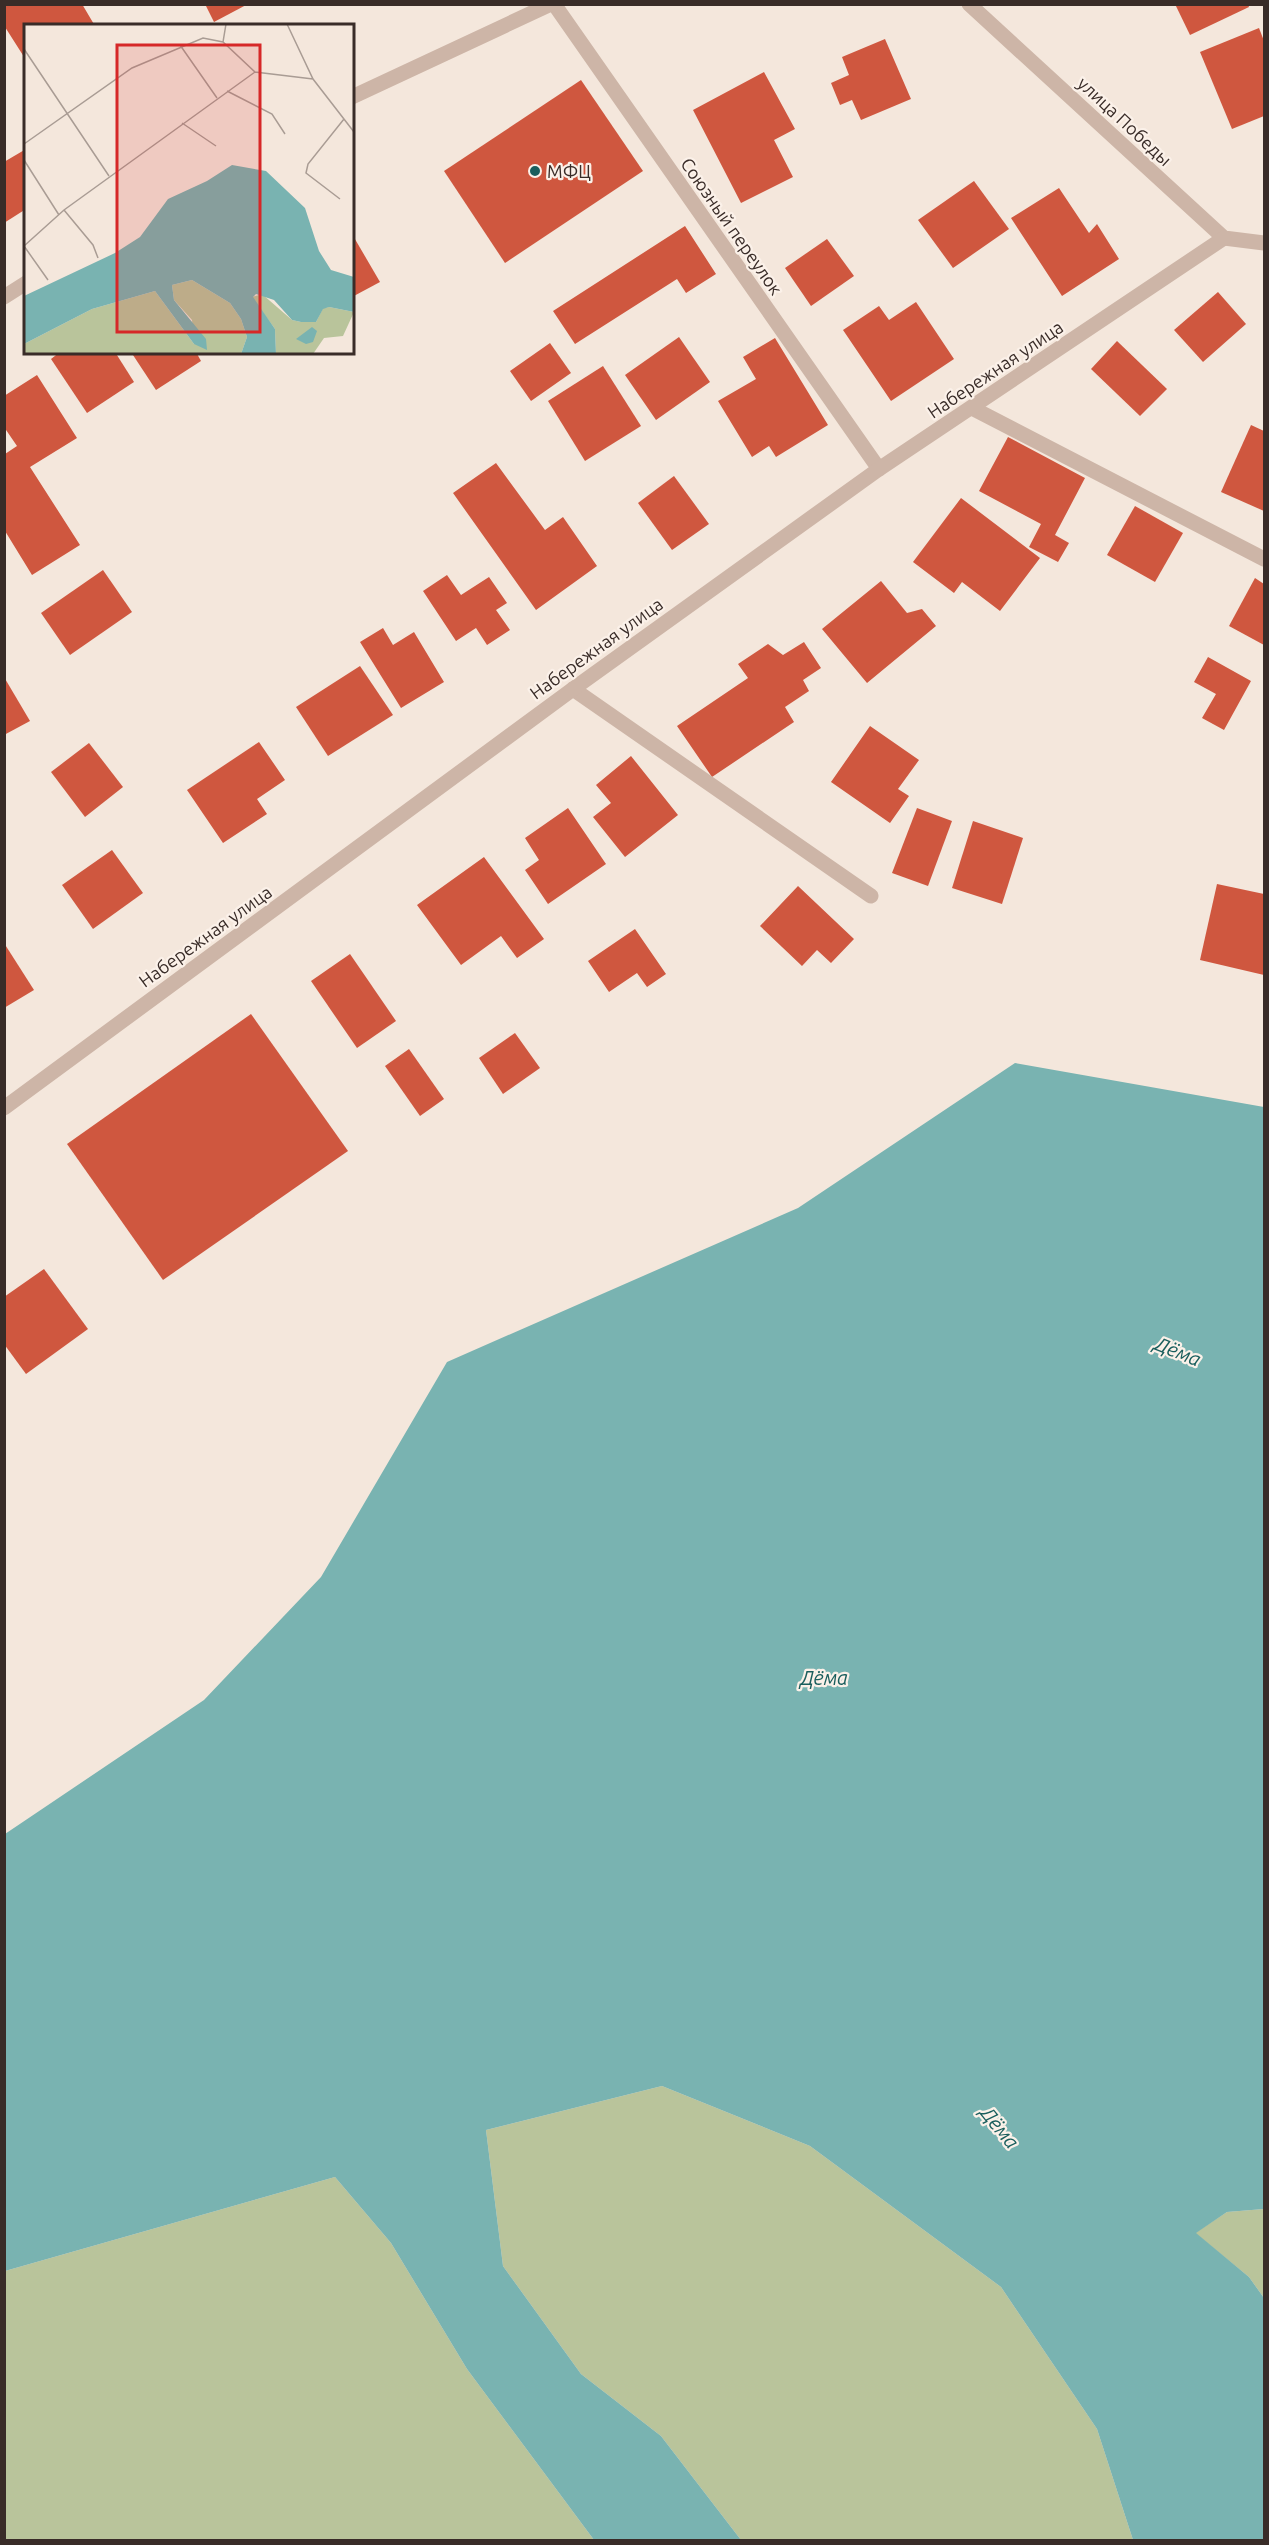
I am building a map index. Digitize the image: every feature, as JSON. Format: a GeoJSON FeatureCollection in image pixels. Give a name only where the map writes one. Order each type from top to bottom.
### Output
{"type":"FeatureCollection","features":[{"type":"Feature","properties":{"kind":"street"},"geometry":{"type":"LineString","coordinates":[[354,97],[552,4]]}},
{"type":"Feature","properties":{"kind":"street","name":"Союзный переулок"},"geometry":{"type":"LineString","coordinates":[[552,4],[879,469]]}},
{"type":"Feature","properties":{"kind":"street","name":"улица Победы"},"geometry":{"type":"LineString","coordinates":[[969,4],[1224,238]]}},
{"type":"Feature","properties":{"kind":"street"},"geometry":{"type":"LineString","coordinates":[[1224,238],[1264,243]]}},
{"type":"Feature","properties":{"kind":"street","name":"Набережная улица"},"geometry":{"type":"LineString","coordinates":[[4,1108],[573,688],[879,469],[1224,238]]}},
{"type":"Feature","properties":{"kind":"street"},"geometry":{"type":"LineString","coordinates":[[4,297],[24,284]]}},
{"type":"Feature","properties":{"kind":"street"},"geometry":{"type":"LineString","coordinates":[[972,408],[1264,559]]}},
{"type":"Feature","properties":{"kind":"street"},"geometry":{"type":"LineString","coordinates":[[573,688],[871,896]]}},
{"type":"Feature","properties":{"kind":"green space"},"geometry":{"type":"Polygon","coordinates":[[[662,2086],[810,2146],[1001,2287],[1097,2429],[1133,2540],[741,2540],[661,2436],[581,2374],[503,2266],[486,2130],[662,2086]]]}},
{"type":"Feature","properties":{"kind":"green space"},"geometry":{"type":"Polygon","coordinates":[[[335,2177],[391,2243],[467,2369],[594,2540],[5,2540],[5,2271],[335,2177]]]}},
{"type":"Feature","properties":{"kind":"green space"},"geometry":{"type":"Polygon","coordinates":[[[1264,2209],[1264,2298],[1249,2277],[1195,2233],[1227,2212],[1264,2209]]]}},
{"type":"Feature","properties":{"kind":"water","name":"Дёма"},"geometry":{"type":"Polygon","coordinates":[[[1015,1063],[1264,1107],[1264,2209],[1227,2212],[1196,2233],[1249,2277],[1264,2298],[1264,2540],[1133,2540],[1097,2429],[1001,2287],[810,2146],[662,2086],[486,2130],[503,2266],[581,2374],[661,2436],[741,2540],[594,2540],[467,2369],[391,2243],[335,2177],[5,2271],[5,1834],[204,1700],[321,1577],[447,1362],[798,1208],[1015,1063]]]}},
{"type":"Feature","properties":{"kind":"building"},"geometry":{"type":"Polygon","coordinates":[[[5,4],[82,4],[94,24],[24,24],[24,57],[5,27],[5,4]]]}},
{"type":"Feature","properties":{"kind":"building"},"geometry":{"type":"Polygon","coordinates":[[[205,4],[248,4],[214,22],[205,4]]]}},
{"type":"Feature","properties":{"kind":"building"},"geometry":{"type":"Polygon","coordinates":[[[1175,4],[1248,4],[1249,7],[1190,35],[1175,4]]]}},
{"type":"Feature","properties":{"kind":"building"},"geometry":{"type":"Polygon","coordinates":[[[1259,28],[1264,41],[1264,116],[1232,129],[1200,52],[1259,28]]]}},
{"type":"Feature","properties":{"kind":"building"},"geometry":{"type":"Polygon","coordinates":[[[885,39],[911,99],[861,120],[852,100],[840,105],[831,83],[849,75],[842,57],[885,39]]]}},
{"type":"Feature","properties":{"kind":"building"},"geometry":{"type":"Polygon","coordinates":[[[764,72],[795,129],[774,140],[793,177],[741,203],[693,110],[764,72]]]}},
{"type":"Feature","properties":{"kind":"building"},"geometry":{"type":"Polygon","coordinates":[[[581,80],[643,171],[505,263],[444,171],[581,80]]]}},
{"type":"Feature","properties":{"kind":"building"},"geometry":{"type":"Polygon","coordinates":[[[24,150],[24,210],[4,223],[4,162],[24,150]]]}},
{"type":"Feature","properties":{"kind":"building"},"geometry":{"type":"Polygon","coordinates":[[[974,181],[1009,229],[953,268],[918,220],[974,181]]]}},
{"type":"Feature","properties":{"kind":"building"},"geometry":{"type":"Polygon","coordinates":[[[1059,188],[1089,233],[1097,224],[1119,259],[1062,296],[1011,218],[1059,188]]]}},
{"type":"Feature","properties":{"kind":"building"},"geometry":{"type":"Polygon","coordinates":[[[685,226],[716,274],[686,293],[677,279],[575,344],[553,311],[685,226]]]}},
{"type":"Feature","properties":{"kind":"building"},"geometry":{"type":"Polygon","coordinates":[[[354,237],[380,282],[354,296],[354,237]]]}},
{"type":"Feature","properties":{"kind":"building"},"geometry":{"type":"Polygon","coordinates":[[[827,239],[854,276],[811,306],[785,268],[827,239]]]}},
{"type":"Feature","properties":{"kind":"building"},"geometry":{"type":"Polygon","coordinates":[[[1218,292],[1246,324],[1203,362],[1174,330],[1218,292]]]}},
{"type":"Feature","properties":{"kind":"building"},"geometry":{"type":"Polygon","coordinates":[[[916,302],[954,359],[891,401],[843,330],[879,306],[889,320],[916,302]]]}},
{"type":"Feature","properties":{"kind":"building"},"geometry":{"type":"Polygon","coordinates":[[[679,337],[710,382],[656,420],[625,375],[679,337]]]}},
{"type":"Feature","properties":{"kind":"building"},"geometry":{"type":"Polygon","coordinates":[[[775,338],[828,425],[776,457],[769,446],[752,457],[718,401],[756,379],[743,357],[775,338]]]}},
{"type":"Feature","properties":{"kind":"building"},"geometry":{"type":"Polygon","coordinates":[[[1117,341],[1167,389],[1140,416],[1091,369],[1117,341]]]}},
{"type":"Feature","properties":{"kind":"building"},"geometry":{"type":"Polygon","coordinates":[[[550,343],[571,373],[531,401],[510,371],[550,343]]]}},
{"type":"Feature","properties":{"kind":"building"},"geometry":{"type":"Polygon","coordinates":[[[57,354],[116,354],[134,382],[87,413],[51,359],[57,354]]]}},
{"type":"Feature","properties":{"kind":"building"},"geometry":{"type":"Polygon","coordinates":[[[132,354],[197,354],[201,361],[156,390],[132,354]]]}},
{"type":"Feature","properties":{"kind":"building"},"geometry":{"type":"Polygon","coordinates":[[[603,366],[641,426],[585,461],[548,401],[603,366]]]}},
{"type":"Feature","properties":{"kind":"building"},"geometry":{"type":"Polygon","coordinates":[[[37,375],[77,438],[30,467],[80,545],[32,575],[5,531],[5,454],[17,446],[4,427],[4,396],[37,375]]]}},
{"type":"Feature","properties":{"kind":"building"},"geometry":{"type":"Polygon","coordinates":[[[1251,425],[1264,431],[1264,511],[1221,492],[1251,425]]]}},
{"type":"Feature","properties":{"kind":"building"},"geometry":{"type":"Polygon","coordinates":[[[1008,437],[1085,478],[1055,535],[1069,543],[1058,562],[1029,547],[1041,524],[979,491],[1008,437]]]}},
{"type":"Feature","properties":{"kind":"building"},"geometry":{"type":"Polygon","coordinates":[[[496,463],[545,530],[563,517],[597,566],[536,610],[453,493],[496,463]]]}},
{"type":"Feature","properties":{"kind":"building"},"geometry":{"type":"Polygon","coordinates":[[[674,476],[709,524],[672,550],[638,503],[674,476]]]}},
{"type":"Feature","properties":{"kind":"building"},"geometry":{"type":"Polygon","coordinates":[[[961,498],[1040,558],[1000,611],[962,582],[954,593],[913,562],[961,498]]]}},
{"type":"Feature","properties":{"kind":"building"},"geometry":{"type":"Polygon","coordinates":[[[1135,506],[1183,533],[1155,582],[1107,555],[1135,506]]]}},
{"type":"Feature","properties":{"kind":"building"},"geometry":{"type":"Polygon","coordinates":[[[103,570],[132,612],[70,655],[41,613],[103,570]]]}},
{"type":"Feature","properties":{"kind":"building"},"geometry":{"type":"Polygon","coordinates":[[[447,575],[461,595],[489,577],[507,603],[496,610],[510,630],[487,645],[476,628],[456,641],[423,591],[447,575]]]}},
{"type":"Feature","properties":{"kind":"building"},"geometry":{"type":"Polygon","coordinates":[[[1255,578],[1264,584],[1264,645],[1229,626],[1255,578]]]}},
{"type":"Feature","properties":{"kind":"building"},"geometry":{"type":"Polygon","coordinates":[[[881,581],[907,613],[922,609],[936,626],[867,683],[822,629],[881,581]]]}},
{"type":"Feature","properties":{"kind":"building"},"geometry":{"type":"Polygon","coordinates":[[[383,628],[393,645],[414,632],[444,682],[401,708],[360,642],[383,628]]]}},
{"type":"Feature","properties":{"kind":"building"},"geometry":{"type":"Polygon","coordinates":[[[804,642],[821,668],[803,680],[809,691],[785,707],[794,722],[712,777],[677,726],[748,678],[738,664],[768,644],[783,655],[804,642]]]}},
{"type":"Feature","properties":{"kind":"building"},"geometry":{"type":"Polygon","coordinates":[[[1208,657],[1251,681],[1224,730],[1202,718],[1216,694],[1194,682],[1208,657]]]}},
{"type":"Feature","properties":{"kind":"building"},"geometry":{"type":"Polygon","coordinates":[[[360,666],[393,715],[328,756],[296,707],[360,666]]]}},
{"type":"Feature","properties":{"kind":"building"},"geometry":{"type":"Polygon","coordinates":[[[4,677],[30,721],[4,735],[4,677]]]}},
{"type":"Feature","properties":{"kind":"building"},"geometry":{"type":"Polygon","coordinates":[[[870,726],[919,760],[898,789],[909,796],[890,823],[831,782],[870,726]]]}},
{"type":"Feature","properties":{"kind":"building"},"geometry":{"type":"Polygon","coordinates":[[[259,742],[285,780],[257,799],[267,814],[223,843],[187,790],[259,742]]]}},
{"type":"Feature","properties":{"kind":"building"},"geometry":{"type":"Polygon","coordinates":[[[89,743],[123,787],[85,817],[51,772],[89,743]]]}},
{"type":"Feature","properties":{"kind":"building"},"geometry":{"type":"Polygon","coordinates":[[[631,756],[678,815],[625,857],[593,817],[611,803],[596,785],[631,756]]]}},
{"type":"Feature","properties":{"kind":"building"},"geometry":{"type":"Polygon","coordinates":[[[568,808],[606,864],[548,904],[525,870],[539,860],[525,838],[568,808]]]}},
{"type":"Feature","properties":{"kind":"building"},"geometry":{"type":"Polygon","coordinates":[[[917,808],[952,821],[928,886],[892,873],[917,808]]]}},
{"type":"Feature","properties":{"kind":"building"},"geometry":{"type":"Polygon","coordinates":[[[973,821],[1023,838],[1002,904],[952,888],[973,821]]]}},
{"type":"Feature","properties":{"kind":"building"},"geometry":{"type":"Polygon","coordinates":[[[112,850],[143,893],[93,929],[62,885],[112,850]]]}},
{"type":"Feature","properties":{"kind":"building"},"geometry":{"type":"Polygon","coordinates":[[[484,857],[544,939],[517,958],[501,936],[461,965],[417,905],[484,857]]]}},
{"type":"Feature","properties":{"kind":"building"},"geometry":{"type":"Polygon","coordinates":[[[1217,884],[1264,894],[1264,975],[1200,960],[1217,884]]]}},
{"type":"Feature","properties":{"kind":"building"},"geometry":{"type":"Polygon","coordinates":[[[798,886],[854,939],[831,963],[817,950],[802,966],[760,926],[798,886]]]}},
{"type":"Feature","properties":{"kind":"building"},"geometry":{"type":"Polygon","coordinates":[[[635,929],[666,974],[647,987],[637,973],[609,992],[588,961],[635,929]]]}},
{"type":"Feature","properties":{"kind":"building"},"geometry":{"type":"Polygon","coordinates":[[[4,943],[34,990],[4,1008],[4,943]]]}},
{"type":"Feature","properties":{"kind":"building"},"geometry":{"type":"Polygon","coordinates":[[[350,954],[396,1021],[357,1048],[311,981],[350,954]]]}},
{"type":"Feature","properties":{"kind":"building"},"geometry":{"type":"Polygon","coordinates":[[[251,1014],[348,1151],[163,1280],[67,1144],[251,1014]]]}},
{"type":"Feature","properties":{"kind":"building"},"geometry":{"type":"Polygon","coordinates":[[[515,1033],[540,1068],[503,1094],[479,1058],[515,1033]]]}},
{"type":"Feature","properties":{"kind":"building"},"geometry":{"type":"Polygon","coordinates":[[[409,1049],[444,1099],[420,1116],[385,1066],[409,1049]]]}},
{"type":"Feature","properties":{"kind":"building"},"geometry":{"type":"Polygon","coordinates":[[[44,1269],[88,1329],[26,1374],[4,1344],[4,1297],[44,1269]]]}},
{"type":"Feature","properties":{"kind":"place","name":"МФЦ"},"geometry":{"type":"Point","coordinates":[535,171]}}]}
